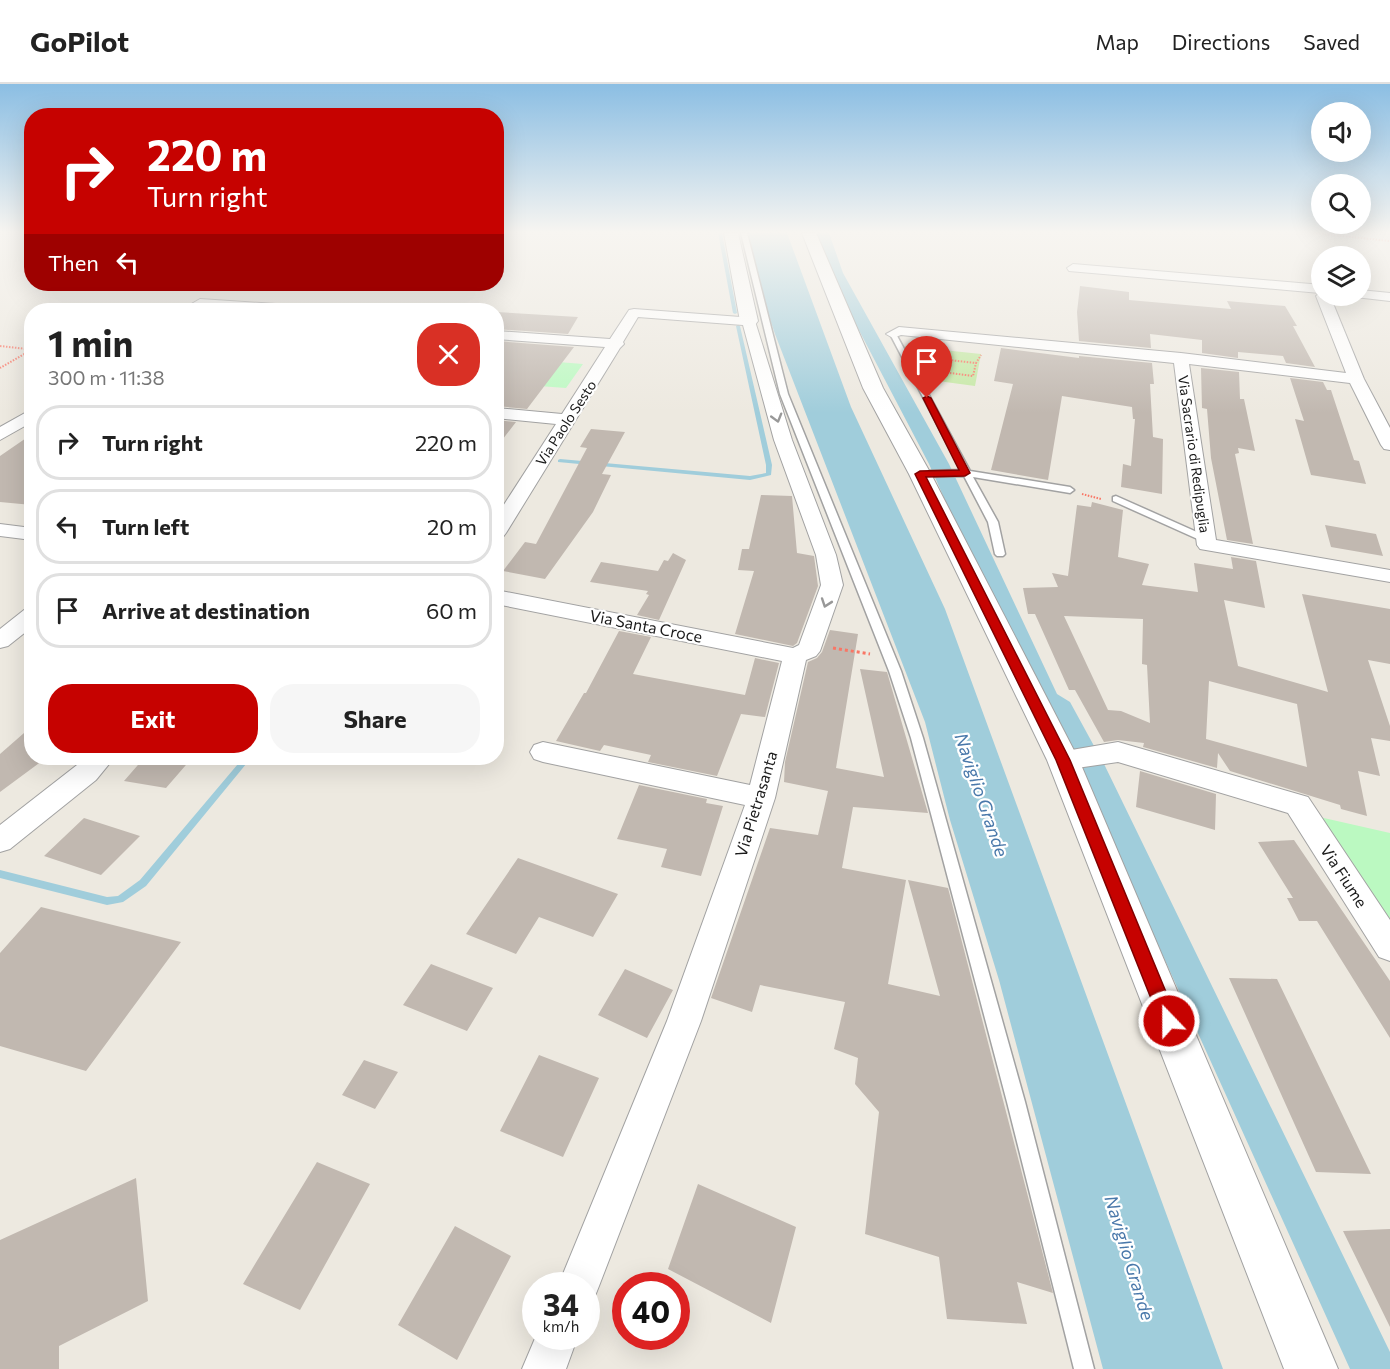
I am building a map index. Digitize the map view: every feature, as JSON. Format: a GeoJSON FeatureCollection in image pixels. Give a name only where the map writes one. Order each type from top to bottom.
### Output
{"type":"FeatureCollection","features":[{"type":"Feature","properties":{"kind":"street"},"geometry":{"type":"LineString","coordinates":[[743,293],[749,321]]}},
{"type":"Feature","properties":{"kind":"street"},"geometry":{"type":"LineString","coordinates":[[834,293],[873,387],[1078,758],[1311,1369]]}},
{"type":"Feature","properties":{"kind":"street"},"geometry":{"type":"LineString","coordinates":[[1371,295],[1390,297]]}},
{"type":"Feature","properties":{"kind":"street"},"geometry":{"type":"LineString","coordinates":[[1327,306],[1356,379],[1390,445]]}},
{"type":"Feature","properties":{"kind":"street","name":"Via Paolo Sesto"},"geometry":{"type":"LineString","coordinates":[[504,520],[617,344],[634,313],[749,321]]}},
{"type":"Feature","properties":{"kind":"street","name":"Via Pietrasanta"},"geometry":{"type":"LineString","coordinates":[[584,1272],[684,1021],[761,798],[803,650],[832,585],[826,555],[783,440],[749,321]]}},
{"type":"Feature","properties":{"kind":"street"},"geometry":{"type":"LineString","coordinates":[[893,334],[899,331],[989,339],[1181,358],[1356,379]]}},
{"type":"Feature","properties":{"kind":"street"},"geometry":{"type":"LineString","coordinates":[[504,335],[617,344]]}},
{"type":"Feature","properties":{"kind":"street","name":"Via Sacrario di Redipuglia"},"geometry":{"type":"LineString","coordinates":[[1181,358],[1207,545],[1390,576]]}},
{"type":"Feature","properties":{"kind":"street"},"geometry":{"type":"LineString","coordinates":[[504,414],[567,420]]}},
{"type":"Feature","properties":{"kind":"street"},"geometry":{"type":"LineString","coordinates":[[0,435],[24,419]]}},
{"type":"Feature","properties":{"kind":"street"},"geometry":{"type":"LineString","coordinates":[[0,530],[24,533]]}},
{"type":"Feature","properties":{"kind":"street","name":"Via Santa Croce"},"geometry":{"type":"LineString","coordinates":[[504,598],[803,650]]}},
{"type":"Feature","properties":{"kind":"street"},"geometry":{"type":"LineString","coordinates":[[0,641],[24,622]]}},
{"type":"Feature","properties":{"kind":"street"},"geometry":{"type":"LineString","coordinates":[[543,752],[761,798]]}},
{"type":"Feature","properties":{"kind":"street","name":"Via Fiume"},"geometry":{"type":"LineString","coordinates":[[1078,758],[1118,753],[1298,806],[1390,947]]}},
{"type":"Feature","properties":{"kind":"street"},"geometry":{"type":"LineString","coordinates":[[0,841],[94,765]]}},
{"type":"Feature","properties":{"kind":"street"},"geometry":{"type":"LineString","coordinates":[[544,1369],[551,1350]]}},
{"type":"Feature","properties":{"kind":"lane"},"geometry":{"type":"LineString","coordinates":[[759,293],[784,394],[895,671],[917,738],[1016,1102],[1084,1369]]}},
{"type":"Feature","properties":{"kind":"lane"},"geometry":{"type":"LineString","coordinates":[[893,334],[993,522],[1000,554]]}},
{"type":"Feature","properties":{"kind":"lane"},"geometry":{"type":"LineString","coordinates":[[920,474],[965,473],[1070,490]]}},
{"type":"Feature","properties":{"kind":"lane"},"geometry":{"type":"LineString","coordinates":[[1116,499],[1205,539]]}},
{"type":"Feature","properties":{"kind":"path"},"geometry":{"type":"LineString","coordinates":[[952,362],[935,371],[973,376],[976,363],[989,339]]}},
{"type":"Feature","properties":{"kind":"path"},"geometry":{"type":"LineString","coordinates":[[0,346],[24,349]]}},
{"type":"Feature","properties":{"kind":"path"},"geometry":{"type":"LineString","coordinates":[[0,368],[24,354]]}},
{"type":"Feature","properties":{"kind":"path"},"geometry":{"type":"LineString","coordinates":[[906,357],[942,357],[952,362],[976,363]]}},
{"type":"Feature","properties":{"kind":"path"},"geometry":{"type":"LineString","coordinates":[[1070,490],[1101,499],[1116,499]]}},
{"type":"Feature","properties":{"kind":"path"},"geometry":{"type":"LineString","coordinates":[[803,650],[879,655]]}},
{"type":"Feature","properties":{"kind":"green space"},"geometry":{"type":"Polygon","coordinates":[[[905,346],[981,354],[975,386],[923,379],[905,346]]]}},
{"type":"Feature","properties":{"kind":"green space"},"geometry":{"type":"Polygon","coordinates":[[[504,358],[583,364],[566,388],[504,384],[504,358]]]}},
{"type":"Feature","properties":{"kind":"green space"},"geometry":{"type":"Polygon","coordinates":[[[1315,816],[1390,833],[1390,929],[1315,816]]]}},
{"type":"Feature","properties":{"kind":"water","name":"Naviglio Grande"},"geometry":{"type":"Polygon","coordinates":[[[762,293],[809,293],[851,407],[945,609],[1223,1369],[1103,1369],[999,980],[950,820],[925,722],[762,293]]]}},
{"type":"Feature","properties":{"kind":"building"},"geometry":{"type":"Polygon","coordinates":[[[1079,293],[1129,293],[1129,300],[1231,309],[1227,301],[1285,306],[1297,326],[1293,326],[1315,367],[1286,363],[1283,356],[1238,352],[1238,358],[1202,353],[1202,340],[1150,334],[1151,348],[1079,341],[1077,312],[1079,293]]]}},
{"type":"Feature","properties":{"kind":"building"},"geometry":{"type":"Polygon","coordinates":[[[504,312],[578,317],[568,334],[504,330],[504,312]]]}},
{"type":"Feature","properties":{"kind":"building"},"geometry":{"type":"Polygon","coordinates":[[[504,342],[574,347],[527,409],[504,407],[504,342]]]}},
{"type":"Feature","properties":{"kind":"building"},"geometry":{"type":"Polygon","coordinates":[[[1001,348],[1079,358],[1079,356],[1152,363],[1154,384],[1150,384],[1153,437],[1163,439],[1162,494],[1121,487],[1123,464],[1131,466],[1135,419],[1133,419],[1132,407],[1062,396],[1048,480],[991,470],[1013,384],[994,381],[1001,348]]]}},
{"type":"Feature","properties":{"kind":"building"},"geometry":{"type":"Polygon","coordinates":[[[1201,368],[1239,372],[1240,399],[1244,399],[1255,451],[1238,448],[1239,453],[1235,454],[1253,544],[1227,540],[1211,458],[1207,409],[1202,408],[1201,368]]]}},
{"type":"Feature","properties":{"kind":"building"},"geometry":{"type":"Polygon","coordinates":[[[1290,378],[1323,382],[1327,390],[1331,390],[1354,460],[1359,461],[1366,484],[1311,475],[1295,419],[1304,421],[1290,378]]]}},
{"type":"Feature","properties":{"kind":"building"},"geometry":{"type":"Polygon","coordinates":[[[504,421],[516,422],[504,438],[504,421]]]}},
{"type":"Feature","properties":{"kind":"building"},"geometry":{"type":"Polygon","coordinates":[[[591,429],[625,432],[602,474],[611,475],[593,512],[545,579],[504,571],[525,542],[536,544],[587,448],[580,447],[591,429]]]}},
{"type":"Feature","properties":{"kind":"building"},"geometry":{"type":"Polygon","coordinates":[[[24,440],[24,504],[0,502],[0,456],[24,440]]]}},
{"type":"Feature","properties":{"kind":"building"},"geometry":{"type":"Polygon","coordinates":[[[761,495],[792,496],[797,553],[814,556],[818,586],[797,643],[793,646],[735,634],[754,571],[738,570],[742,549],[749,549],[761,495]]]}},
{"type":"Feature","properties":{"kind":"building"},"geometry":{"type":"Polygon","coordinates":[[[1092,502],[1123,510],[1118,557],[1149,564],[1142,585],[1198,592],[1194,563],[1233,569],[1231,557],[1256,561],[1265,608],[1224,600],[1238,666],[1328,692],[1302,594],[1390,609],[1390,664],[1368,660],[1390,726],[1390,741],[1371,738],[1380,776],[1358,771],[1367,816],[1341,809],[1340,805],[1230,771],[1218,753],[1217,768],[1143,747],[1144,743],[1118,740],[1104,742],[1075,690],[1069,690],[1035,614],[1028,614],[1023,588],[1058,587],[1052,573],[1068,576],[1077,505],[1091,507],[1092,502]],[[1064,616],[1108,710],[1121,711],[1150,723],[1147,665],[1142,664],[1143,619],[1064,616]],[[1209,681],[1206,739],[1307,767],[1297,704],[1209,681]]]}},
{"type":"Feature","properties":{"kind":"building"},"geometry":{"type":"Polygon","coordinates":[[[1325,525],[1376,534],[1383,556],[1331,547],[1325,525]]]}},
{"type":"Feature","properties":{"kind":"building"},"geometry":{"type":"Polygon","coordinates":[[[673,553],[686,560],[659,620],[637,615],[649,595],[646,594],[648,591],[590,582],[601,562],[658,571],[664,560],[668,561],[673,553]]]}},
{"type":"Feature","properties":{"kind":"building"},"geometry":{"type":"Polygon","coordinates":[[[830,630],[858,634],[836,768],[884,777],[860,669],[887,672],[928,813],[853,807],[842,868],[906,880],[888,984],[940,996],[908,880],[948,888],[1053,1293],[1017,1282],[1027,1324],[947,1319],[939,1257],[865,1234],[879,1112],[855,1084],[858,1058],[834,1049],[845,1002],[760,985],[752,1012],[711,998],[770,828],[818,835],[828,791],[784,782],[785,762],[808,662],[817,658],[822,652],[830,630]]]}},
{"type":"Feature","properties":{"kind":"building"},"geometry":{"type":"Polygon","coordinates":[[[619,631],[651,637],[633,674],[745,695],[755,658],[779,663],[765,717],[741,714],[717,776],[648,762],[651,755],[604,745],[600,751],[556,741],[586,693],[619,631]]]}},
{"type":"Feature","properties":{"kind":"building"},"geometry":{"type":"Polygon","coordinates":[[[24,733],[24,765],[37,765],[0,792],[0,754],[24,733]]]}},
{"type":"Feature","properties":{"kind":"building"},"geometry":{"type":"Polygon","coordinates":[[[138,765],[186,765],[166,788],[124,781],[138,765]]]}},
{"type":"Feature","properties":{"kind":"building"},"geometry":{"type":"Polygon","coordinates":[[[1140,771],[1216,794],[1215,830],[1136,807],[1140,771]]]}},
{"type":"Feature","properties":{"kind":"building"},"geometry":{"type":"Polygon","coordinates":[[[639,785],[707,799],[706,803],[723,806],[701,876],[661,867],[667,849],[617,839],[639,785]]]}},
{"type":"Feature","properties":{"kind":"building"},"geometry":{"type":"Polygon","coordinates":[[[84,818],[140,836],[101,875],[44,856],[84,818]]]}},
{"type":"Feature","properties":{"kind":"building"},"geometry":{"type":"Polygon","coordinates":[[[1294,840],[1390,981],[1390,1038],[1317,921],[1299,921],[1287,898],[1293,898],[1258,842],[1294,840]]]}},
{"type":"Feature","properties":{"kind":"building"},"geometry":{"type":"Polygon","coordinates":[[[518,858],[618,894],[593,937],[539,917],[516,954],[466,934],[518,858]]]}},
{"type":"Feature","properties":{"kind":"building"},"geometry":{"type":"Polygon","coordinates":[[[41,907],[181,942],[86,1071],[0,1046],[0,953],[41,907]]]}},
{"type":"Feature","properties":{"kind":"building"},"geometry":{"type":"Polygon","coordinates":[[[431,964],[493,988],[467,1031],[403,1005],[431,964]]]}},
{"type":"Feature","properties":{"kind":"building"},"geometry":{"type":"Polygon","coordinates":[[[625,969],[673,990],[647,1038],[598,1015],[625,969]]]}},
{"type":"Feature","properties":{"kind":"building"},"geometry":{"type":"Polygon","coordinates":[[[1229,978],[1277,979],[1371,1174],[1316,1172],[1229,978]]]}},
{"type":"Feature","properties":{"kind":"building"},"geometry":{"type":"Polygon","coordinates":[[[539,1055],[599,1078],[563,1157],[500,1131],[539,1055]]]}},
{"type":"Feature","properties":{"kind":"building"},"geometry":{"type":"Polygon","coordinates":[[[364,1060],[398,1072],[375,1109],[342,1095],[364,1060]]]}},
{"type":"Feature","properties":{"kind":"building"},"geometry":{"type":"Polygon","coordinates":[[[317,1162],[370,1184],[300,1310],[243,1284],[317,1162]]]}},
{"type":"Feature","properties":{"kind":"building"},"geometry":{"type":"Polygon","coordinates":[[[136,1178],[148,1301],[59,1346],[59,1369],[0,1369],[0,1240],[136,1178]]]}},
{"type":"Feature","properties":{"kind":"building"},"geometry":{"type":"Polygon","coordinates":[[[698,1184],[796,1227],[771,1323],[690,1281],[690,1272],[674,1272],[668,1269],[698,1184]]]}},
{"type":"Feature","properties":{"kind":"building"},"geometry":{"type":"Polygon","coordinates":[[[455,1226],[511,1256],[457,1360],[398,1325],[455,1226]]]}},
{"type":"Feature","properties":{"kind":"building"},"geometry":{"type":"Polygon","coordinates":[[[1390,1229],[1390,1327],[1343,1231],[1390,1229]]]}},
{"type":"Feature","properties":{"kind":"waterway"},"geometry":{"type":"LineString","coordinates":[[731,293],[735,313]]}},
{"type":"Feature","properties":{"kind":"waterway"},"geometry":{"type":"LineString","coordinates":[[847,293],[939,464],[1047,700],[1061,708],[1091,766],[1374,1369]]}},
{"type":"Feature","properties":{"kind":"waterway"},"geometry":{"type":"LineString","coordinates":[[560,461],[750,478],[769,474],[769,465],[738,326]]}},
{"type":"Feature","properties":{"kind":"waterway"},"geometry":{"type":"LineString","coordinates":[[0,874],[107,901],[120,899],[143,883],[241,765]]}},
{"type":"Feature","properties":{"kind":"route"},"geometry":{"type":"LineString","coordinates":[[927,398],[965,473],[920,474],[1063,760],[1169,1021]]}}]}
